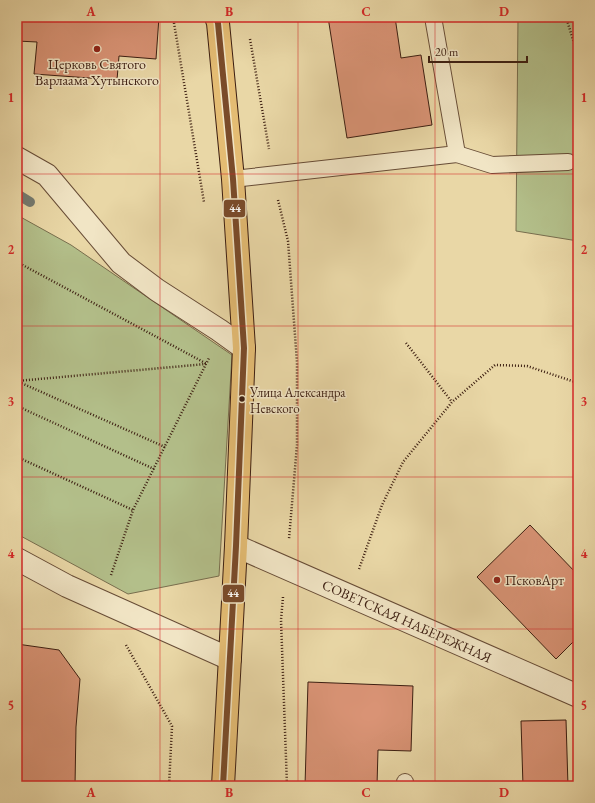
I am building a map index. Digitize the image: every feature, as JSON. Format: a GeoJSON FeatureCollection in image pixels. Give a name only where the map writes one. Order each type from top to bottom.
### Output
{"type":"FeatureCollection","features":[{"type":"Feature","properties":{"kind":"main road"},"geometry":{"type":"LineString","coordinates":[[216,17],[218,23],[233,179],[244,348],[236,546],[223,786]]}},
{"type":"Feature","properties":{"kind":"street"},"geometry":{"type":"LineString","coordinates":[[17,158],[47,175],[121,263],[156,290],[219,330],[244,348]]}},
{"type":"Feature","properties":{"kind":"street","name":"СОВЕТСКАЯ НАБЕРЕЖНАЯ"},"geometry":{"type":"LineString","coordinates":[[236,546],[578,696]]}},
{"type":"Feature","properties":{"kind":"street"},"geometry":{"type":"LineString","coordinates":[[17,559],[67,586],[230,658]]}},
{"type":"Feature","properties":{"kind":"lane"},"geometry":{"type":"LineString","coordinates":[[433,17],[457,154]]}},
{"type":"Feature","properties":{"kind":"lane"},"geometry":{"type":"LineString","coordinates":[[233,179],[457,154],[492,165],[568,162]]}},
{"type":"Feature","properties":{"kind":"path"},"geometry":{"type":"LineString","coordinates":[[173,17],[205,207]]}},
{"type":"Feature","properties":{"kind":"path"},"geometry":{"type":"LineString","coordinates":[[566,17],[578,56]]}},
{"type":"Feature","properties":{"kind":"path"},"geometry":{"type":"LineString","coordinates":[[249,33],[273,174]]}},
{"type":"Feature","properties":{"kind":"path"},"geometry":{"type":"LineString","coordinates":[[278,199],[288,241],[297,362],[297,445],[287,568],[281,620],[287,786]]}},
{"type":"Feature","properties":{"kind":"path"},"geometry":{"type":"LineString","coordinates":[[17,262],[207,364]]}},
{"type":"Feature","properties":{"kind":"path"},"geometry":{"type":"LineString","coordinates":[[102,602],[133,510],[207,364],[219,330]]}},
{"type":"Feature","properties":{"kind":"path"},"geometry":{"type":"LineString","coordinates":[[406,343],[452,402]]}},
{"type":"Feature","properties":{"kind":"path"},"geometry":{"type":"LineString","coordinates":[[17,381],[207,364]]}},
{"type":"Feature","properties":{"kind":"path"},"geometry":{"type":"LineString","coordinates":[[350,596],[382,504],[403,462],[452,402],[495,365],[527,366],[578,383]]}},
{"type":"Feature","properties":{"kind":"path"},"geometry":{"type":"LineString","coordinates":[[17,381],[165,447]]}},
{"type":"Feature","properties":{"kind":"path"},"geometry":{"type":"LineString","coordinates":[[17,406],[154,469]]}},
{"type":"Feature","properties":{"kind":"path"},"geometry":{"type":"LineString","coordinates":[[17,456],[133,510]]}},
{"type":"Feature","properties":{"kind":"path"},"geometry":{"type":"LineString","coordinates":[[125,643],[172,726],[169,786]]}},
{"type":"Feature","properties":{"kind":"green space"},"geometry":{"type":"Polygon","coordinates":[[[518,17],[578,17],[578,241],[516,231],[518,17]]]}},
{"type":"Feature","properties":{"kind":"green space"},"geometry":{"type":"Polygon","coordinates":[[[17,215],[71,245],[232,355],[219,576],[128,594],[17,534],[17,215]]]}},
{"type":"Feature","properties":{"kind":"building","name":"Церковь Святого Варлаама Хутынского"},"geometry":{"type":"Polygon","coordinates":[[[17,17],[159,17],[156,59],[119,56],[117,80],[34,74],[37,42],[17,41],[17,17]]]}},
{"type":"Feature","properties":{"kind":"building"},"geometry":{"type":"Polygon","coordinates":[[[328,17],[395,17],[401,58],[421,55],[432,125],[347,138],[328,17]]]}},
{"type":"Feature","properties":{"kind":"building"},"geometry":{"type":"Polygon","coordinates":[[[530,525],[578,575],[578,637],[556,659],[477,577],[530,525]]]}},
{"type":"Feature","properties":{"kind":"building"},"geometry":{"type":"Polygon","coordinates":[[[17,644],[59,650],[80,679],[76,727],[75,786],[17,786],[17,644]]]}},
{"type":"Feature","properties":{"kind":"building"},"geometry":{"type":"Polygon","coordinates":[[[308,682],[413,686],[411,751],[378,750],[377,786],[305,786],[308,682]]]}},
{"type":"Feature","properties":{"kind":"building"},"geometry":{"type":"Polygon","coordinates":[[[566,720],[568,786],[523,786],[521,721],[566,720]]]}},
{"type":"Feature","properties":{"kind":"waterway"},"geometry":{"type":"LineString","coordinates":[[17,194],[30,202]]}},
{"type":"Feature","properties":{"kind":"transit line","name":"44"},"geometry":{"type":"LineString","coordinates":[[216,17],[218,23],[233,179],[244,348],[236,546],[223,786]]}},
{"type":"Feature","properties":{"kind":"place","name":"Церковь Святого Варлаама Хутынского"},"geometry":{"type":"Point","coordinates":[97,49]}},
{"type":"Feature","properties":{"kind":"place","name":"Улица Александра Невского"},"geometry":{"type":"Point","coordinates":[242,399]}},
{"type":"Feature","properties":{"kind":"place","name":"ПсковАрт"},"geometry":{"type":"Point","coordinates":[497,580]}}]}
